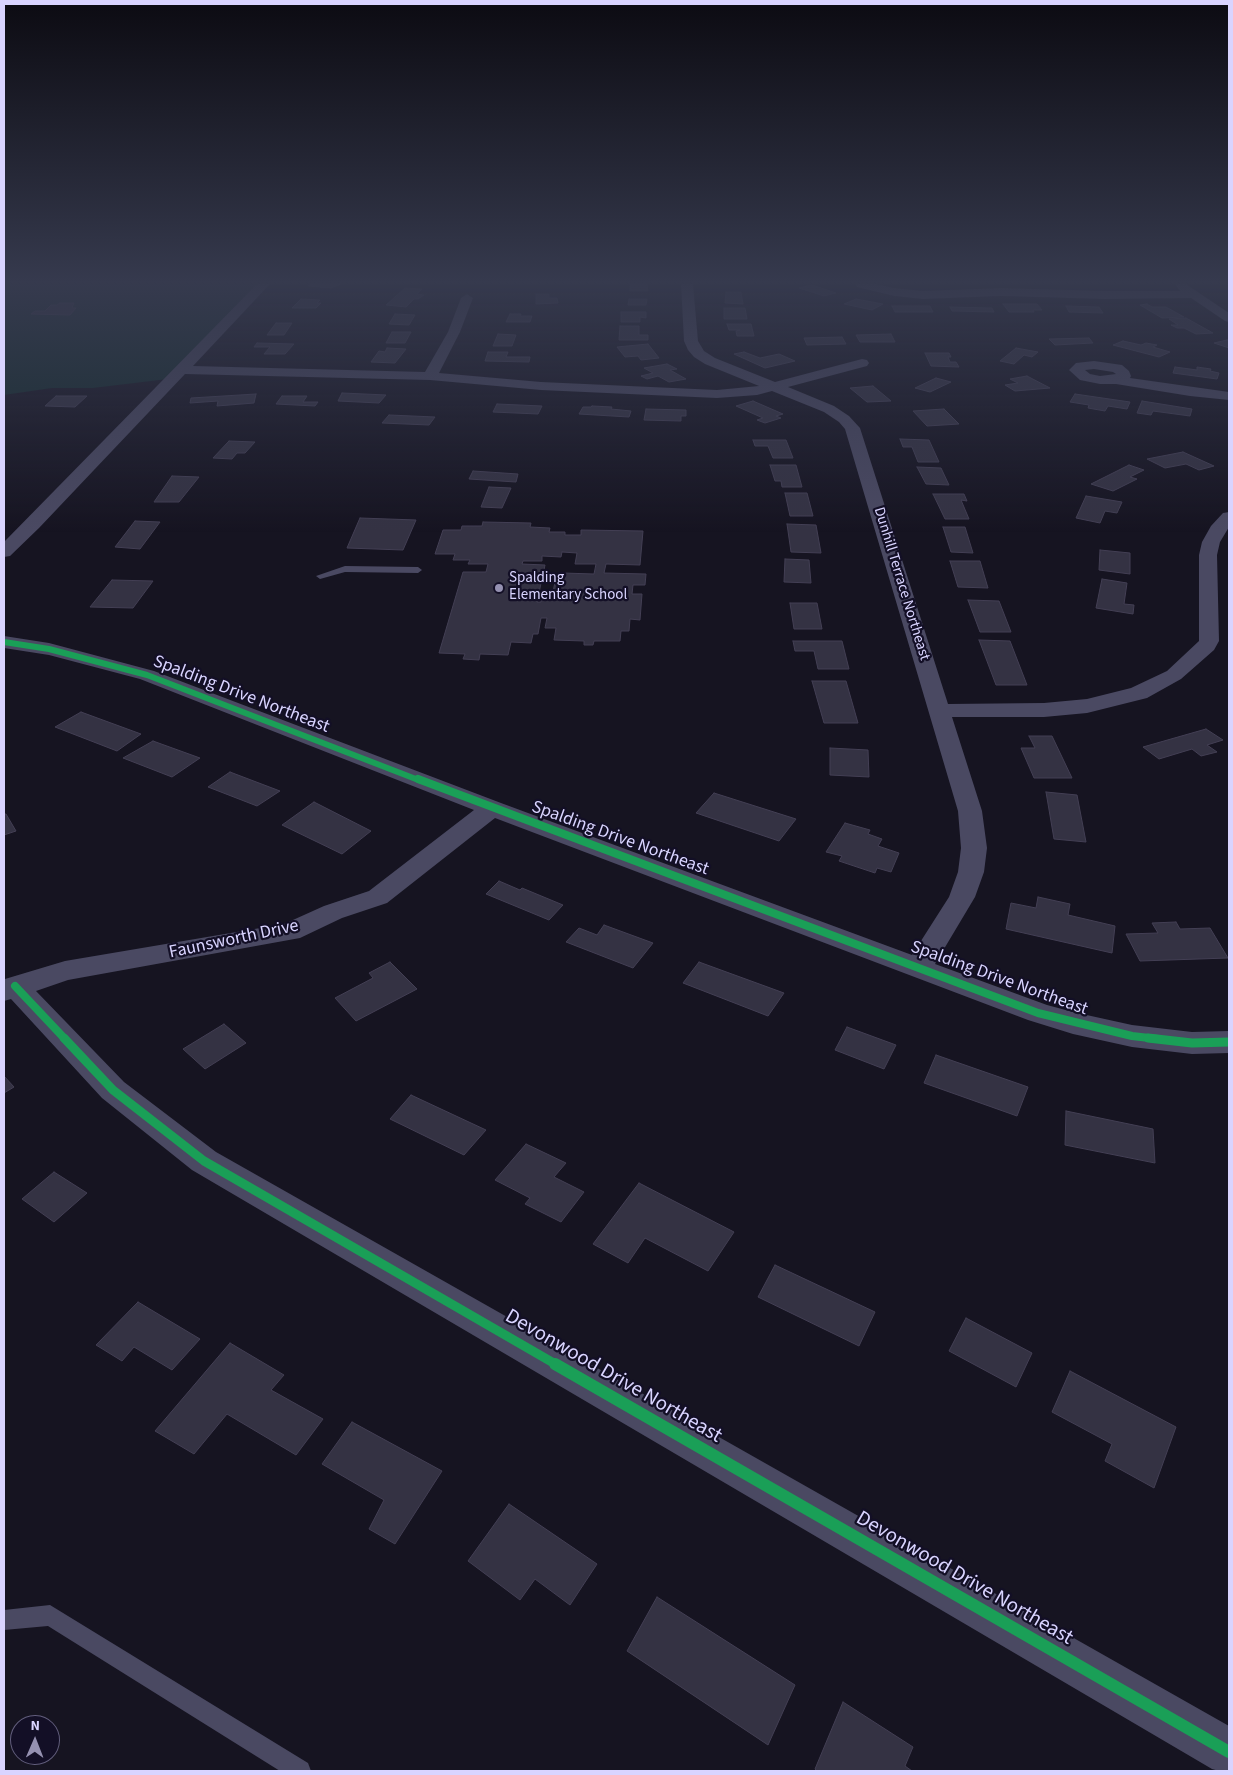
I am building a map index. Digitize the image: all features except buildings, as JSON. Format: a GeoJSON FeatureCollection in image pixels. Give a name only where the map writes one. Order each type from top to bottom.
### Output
{"type":"FeatureCollection","features":[{"type":"Feature","properties":{"kind":"street"},"geometry":{"type":"LineString","coordinates":[[4,552],[184,367]]}},
{"type":"Feature","properties":{"kind":"street"},"geometry":{"type":"LineString","coordinates":[[430,376],[435,367]]}},
{"type":"Feature","properties":{"kind":"street","name":"Dunhill Terrace Northeast"},"geometry":{"type":"LineString","coordinates":[[724,367],[829,409],[844,419],[852,428],[970,812],[974,848],[970,872],[962,897],[919,967]]}},
{"type":"Feature","properties":{"kind":"street"},"geometry":{"type":"LineString","coordinates":[[181,370],[430,376],[541,386],[696,394],[737,393],[774,387],[848,367]]}},
{"type":"Feature","properties":{"kind":"street"},"geometry":{"type":"LineString","coordinates":[[1116,380],[1190,392],[1229,396]]}},
{"type":"Feature","properties":{"kind":"street"},"geometry":{"type":"LineString","coordinates":[[940,711],[1044,710],[1088,706],[1139,693],[1174,675],[1207,646],[1209,641],[1208,555],[1211,542],[1217,530],[1229,517]]}},
{"type":"Feature","properties":{"kind":"street"},"geometry":{"type":"LineString","coordinates":[[14,523],[33,524]]}},
{"type":"Feature","properties":{"kind":"street","name":"Spalding Drive Northeast"},"geometry":{"type":"LineString","coordinates":[[4,642],[49,649],[146,675],[492,808],[1038,1013],[1132,1036],[1192,1042],[1229,1042]]}},
{"type":"Feature","properties":{"kind":"street","name":"Faunsworth Drive"},"geometry":{"type":"LineString","coordinates":[[10,988],[65,971],[290,932],[334,912],[378,897],[492,808]]}},
{"type":"Feature","properties":{"kind":"street","name":"Devonwood Drive Northeast"},"geometry":{"type":"LineString","coordinates":[[10,988],[113,1090],[204,1161],[1229,1752]]}},
{"type":"Feature","properties":{"kind":"lane"},"geometry":{"type":"LineString","coordinates":[[320,576],[345,569],[418,570]]}},
{"type":"Feature","properties":{"kind":"lane"},"geometry":{"type":"LineString","coordinates":[[4,1620],[50,1615],[300,1771]]}},
{"type":"Feature","properties":{"kind":"green space"},"geometry":{"type":"Polygon","coordinates":[[[4,367],[180,367],[168,379],[93,388],[52,388],[4,395],[4,367]]]}},
{"type":"Feature","properties":{"kind":"cycle path"},"geometry":{"type":"LineString","coordinates":[[4,642],[49,649],[147,675],[492,808],[1038,1013],[1132,1036],[1192,1043],[1229,1042]]}},
{"type":"Feature","properties":{"kind":"cycle path"},"geometry":{"type":"LineString","coordinates":[[15,986],[113,1090],[204,1161],[1229,1752]]}},
{"type":"Feature","properties":{"kind":"place","name":"Spalding Elementary School"},"geometry":{"type":"Point","coordinates":[499,588]}}]}
